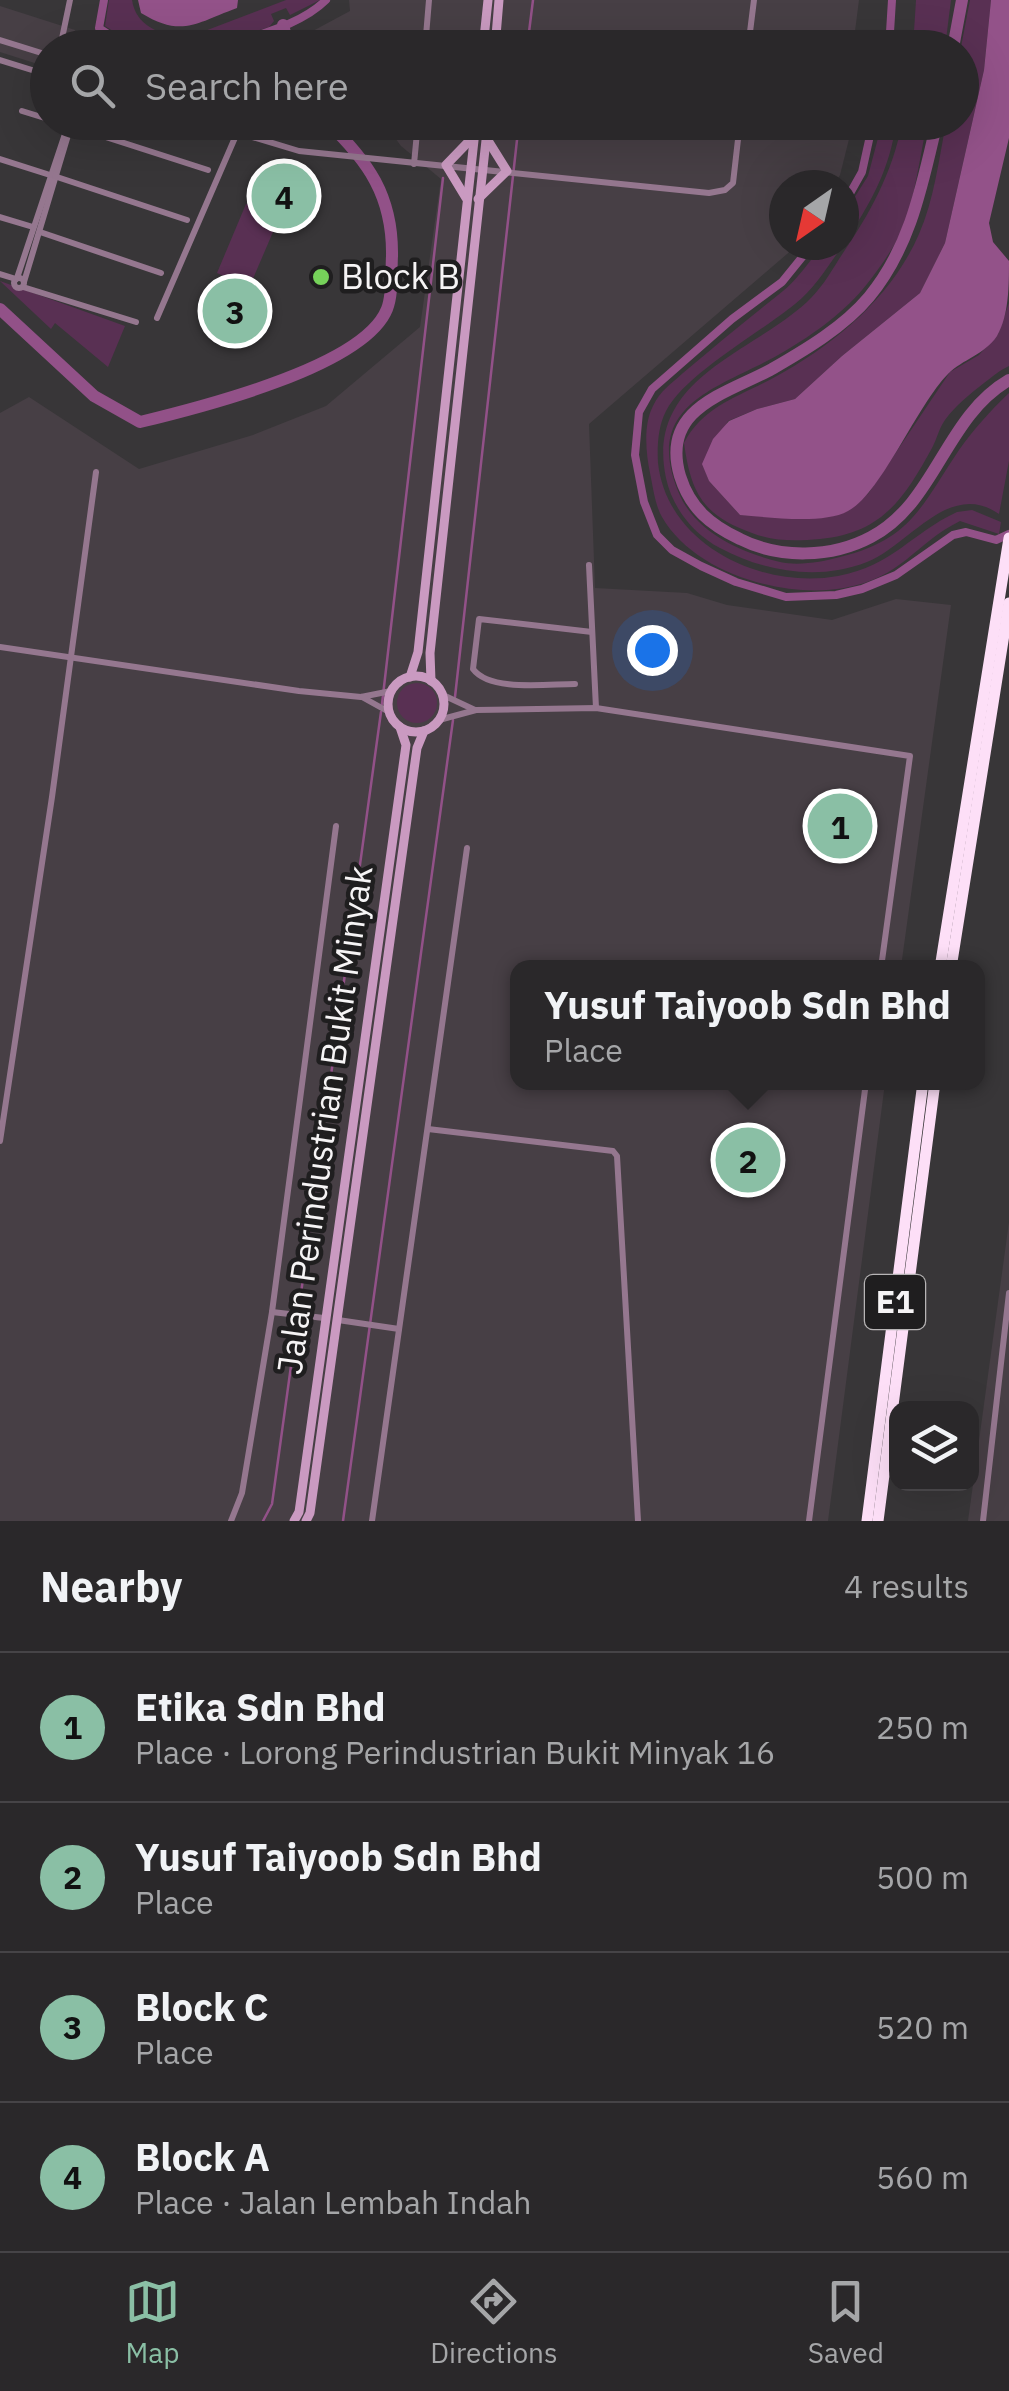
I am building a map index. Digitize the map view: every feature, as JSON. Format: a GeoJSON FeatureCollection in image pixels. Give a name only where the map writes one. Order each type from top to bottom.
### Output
{"type":"FeatureCollection","features":[{"type":"Feature","properties":{"kind":"highway"},"geometry":{"type":"LineString","coordinates":[[941,960],[1009,538]]}},
{"type":"Feature","properties":{"kind":"highway"},"geometry":{"type":"LineString","coordinates":[[952,960],[1009,603]]}},
{"type":"Feature","properties":{"kind":"highway","name":"E1"},"geometry":{"type":"LineString","coordinates":[[867,1521],[922,1090]]}},
{"type":"Feature","properties":{"kind":"highway","name":"E1"},"geometry":{"type":"LineString","coordinates":[[878,1521],[934,1090]]}},
{"type":"Feature","properties":{"kind":"main road"},"geometry":{"type":"LineString","coordinates":[[486,30],[488,0]]}},
{"type":"Feature","properties":{"kind":"main road"},"geometry":{"type":"LineString","coordinates":[[497,30],[500,0]]}},
{"type":"Feature","properties":{"kind":"main road"},"geometry":{"type":"LineString","coordinates":[[431,680],[430,653],[473,200],[446,165],[476,140]]}},
{"type":"Feature","properties":{"kind":"main road"},"geometry":{"type":"LineString","coordinates":[[410,676],[431,680],[447,697],[443,719],[424,731],[400,727],[383,709],[388,691],[410,676],[418,652],[480,140]]}},
{"type":"Feature","properties":{"kind":"main road"},"geometry":{"type":"LineString","coordinates":[[473,200],[512,171],[485,140]]}},
{"type":"Feature","properties":{"kind":"main road","name":"Jalan Perindustrian Bukit Minyak"},"geometry":{"type":"LineString","coordinates":[[294,1521],[299,1512],[320,1317],[406,745],[400,727]]}},
{"type":"Feature","properties":{"kind":"main road","name":"Jalan Perindustrian Bukit Minyak"},"geometry":{"type":"LineString","coordinates":[[306,1521],[342,1321],[417,748],[424,731]]}},
{"type":"Feature","properties":{"kind":"street"},"geometry":{"type":"LineString","coordinates":[[63,30],[70,0]]}},
{"type":"Feature","properties":{"kind":"street"},"geometry":{"type":"LineString","coordinates":[[427,30],[430,0]]}},
{"type":"Feature","properties":{"kind":"street"},"geometry":{"type":"LineString","coordinates":[[750,30],[754,0]]}},
{"type":"Feature","properties":{"kind":"street"},"geometry":{"type":"LineString","coordinates":[[0,40],[30,49]]}},
{"type":"Feature","properties":{"kind":"street"},"geometry":{"type":"LineString","coordinates":[[0,60],[30,69]]}},
{"type":"Feature","properties":{"kind":"street"},"geometry":{"type":"LineString","coordinates":[[22,110],[30,113]]}},
{"type":"Feature","properties":{"kind":"street"},"geometry":{"type":"LineString","coordinates":[[20,282],[64,140]]}},
{"type":"Feature","properties":{"kind":"street"},"geometry":{"type":"LineString","coordinates":[[117,140],[208,170]]}},
{"type":"Feature","properties":{"kind":"street"},"geometry":{"type":"LineString","coordinates":[[157,318],[234,140]]}},
{"type":"Feature","properties":{"kind":"street"},"geometry":{"type":"LineString","coordinates":[[260,140],[299,152],[340,157],[477,167],[709,194],[734,183],[738,140]]}},
{"type":"Feature","properties":{"kind":"street"},"geometry":{"type":"LineString","coordinates":[[414,164],[416,140]]}},
{"type":"Feature","properties":{"kind":"street"},"geometry":{"type":"LineString","coordinates":[[0,160],[187,220]]}},
{"type":"Feature","properties":{"kind":"street"},"geometry":{"type":"LineString","coordinates":[[0,217],[162,273]]}},
{"type":"Feature","properties":{"kind":"street"},"geometry":{"type":"LineString","coordinates":[[0,274],[136,322]]}},
{"type":"Feature","properties":{"kind":"street"},"geometry":{"type":"LineString","coordinates":[[0,1142],[96,472]]}},
{"type":"Feature","properties":{"kind":"street"},"geometry":{"type":"LineString","coordinates":[[589,565],[596,708]]}},
{"type":"Feature","properties":{"kind":"street"},"geometry":{"type":"LineString","coordinates":[[575,684],[488,682],[479,676],[473,668],[479,618],[592,632]]}},
{"type":"Feature","properties":{"kind":"street"},"geometry":{"type":"LineString","coordinates":[[0,648],[290,690],[361,697],[388,691]]}},
{"type":"Feature","properties":{"kind":"street"},"geometry":{"type":"LineString","coordinates":[[361,697],[383,709]]}},
{"type":"Feature","properties":{"kind":"street"},"geometry":{"type":"LineString","coordinates":[[447,697],[476,710]]}},
{"type":"Feature","properties":{"kind":"street"},"geometry":{"type":"LineString","coordinates":[[443,719],[476,710],[596,708],[910,756],[882,960]]}},
{"type":"Feature","properties":{"kind":"street","name":"Jalan Perindustrian Bukit Minyak"},"geometry":{"type":"LineString","coordinates":[[232,1521],[242,1493],[276,1312],[336,826]]}},
{"type":"Feature","properties":{"kind":"street"},"geometry":{"type":"LineString","coordinates":[[372,1521],[395,1329],[468,848]]}},
{"type":"Feature","properties":{"kind":"street"},"geometry":{"type":"LineString","coordinates":[[809,1521],[865,1090]]}},
{"type":"Feature","properties":{"kind":"street"},"geometry":{"type":"LineString","coordinates":[[428,1129],[613,1151],[617,1156],[638,1521]]}},
{"type":"Feature","properties":{"kind":"street"},"geometry":{"type":"LineString","coordinates":[[982,1521],[1009,1293]]}},
{"type":"Feature","properties":{"kind":"street"},"geometry":{"type":"LineString","coordinates":[[276,1312],[320,1317]]}},
{"type":"Feature","properties":{"kind":"street"},"geometry":{"type":"LineString","coordinates":[[342,1321],[395,1329]]}},
{"type":"Feature","properties":{"kind":"shaded area"},"geometry":{"type":"Polygon","coordinates":[[[109,0],[132,0],[138,16],[155,30],[111,30],[105,26],[109,0]]]}},
{"type":"Feature","properties":{"kind":"shaded area"},"geometry":{"type":"Polygon","coordinates":[[[138,0],[238,0],[237,8],[199,23],[179,26],[155,21],[141,13],[138,0]]]}},
{"type":"Feature","properties":{"kind":"shaded area"},"geometry":{"type":"Polygon","coordinates":[[[286,0],[320,0],[290,15],[286,8],[271,14],[274,21],[269,27],[207,30],[286,0]]]}},
{"type":"Feature","properties":{"kind":"shaded area"},"geometry":{"type":"Polygon","coordinates":[[[349,0],[859,0],[855,30],[315,30],[350,11],[349,0]]]}},
{"type":"Feature","properties":{"kind":"shaded area"},"geometry":{"type":"Polygon","coordinates":[[[916,0],[951,0],[947,30],[914,30],[916,0]]]}},
{"type":"Feature","properties":{"kind":"shaded area"},"geometry":{"type":"Polygon","coordinates":[[[970,0],[991,0],[979,92],[979,30],[964,30],[970,0]]]}},
{"type":"Feature","properties":{"kind":"shaded area"},"geometry":{"type":"Polygon","coordinates":[[[991,0],[1009,0],[1009,138],[989,223],[993,242],[1009,261],[1006,310],[997,336],[936,388],[873,487],[848,511],[810,519],[740,515],[709,481],[702,464],[713,439],[729,421],[795,399],[920,293],[945,243],[968,140],[979,140],[979,92],[991,0]]]}},
{"type":"Feature","properties":{"kind":"shaded area"},"geometry":{"type":"Polygon","coordinates":[[[0,6],[75,30],[30,30],[30,62],[0,52],[0,6]]]}},
{"type":"Feature","properties":{"kind":"shaded area"},"geometry":{"type":"Polygon","coordinates":[[[397,140],[849,140],[841,170],[769,170],[769,260],[780,260],[589,424],[595,588],[687,593],[727,605],[832,620],[896,599],[951,605],[902,960],[510,960],[510,1090],[884,1090],[828,1521],[0,1521],[0,413],[29,397],[139,469],[253,435],[326,406],[420,327],[441,179],[397,140]]]}},
{"type":"Feature","properties":{"kind":"shaded area"},"geometry":{"type":"Polygon","coordinates":[[[878,140],[892,140],[884,171],[859,218],[859,190],[868,176],[878,140]]]}},
{"type":"Feature","properties":{"kind":"shaded area"},"geometry":{"type":"Polygon","coordinates":[[[897,140],[924,140],[905,223],[867,284],[818,329],[715,387],[680,416],[671,436],[670,460],[678,491],[707,529],[749,552],[780,562],[826,560],[864,550],[883,541],[912,518],[970,435],[1009,393],[1009,461],[999,514],[981,505],[963,504],[947,509],[883,554],[849,568],[792,571],[755,563],[710,542],[679,509],[666,478],[664,444],[671,416],[686,393],[707,373],[807,302],[838,260],[859,260],[859,228],[878,194],[897,140]]]}},
{"type":"Feature","properties":{"kind":"shaded area"},"geometry":{"type":"Polygon","coordinates":[[[943,140],[968,140],[945,243],[920,293],[795,399],[728,421],[703,465],[709,481],[740,515],[812,518],[868,494],[950,372],[979,355],[998,334],[1009,303],[1009,366],[958,405],[943,423],[901,498],[860,529],[820,539],[786,540],[752,533],[722,519],[703,501],[691,476],[684,443],[692,430],[712,411],[819,350],[859,317],[907,257],[919,234],[943,140]]]}},
{"type":"Feature","properties":{"kind":"shaded area"},"geometry":{"type":"Polygon","coordinates":[[[246,204],[279,218],[249,288],[217,273],[246,204]]]}},
{"type":"Feature","properties":{"kind":"shaded area"},"geometry":{"type":"Polygon","coordinates":[[[811,260],[832,260],[795,304],[706,368],[666,411],[661,423],[658,463],[665,492],[679,517],[723,556],[779,576],[809,579],[838,576],[874,564],[957,512],[972,510],[1001,522],[999,534],[960,521],[880,577],[844,588],[820,590],[768,585],[743,578],[718,567],[677,537],[656,501],[647,457],[647,430],[656,401],[799,275],[811,260]]]}},
{"type":"Feature","properties":{"kind":"shaded area"},"geometry":{"type":"Polygon","coordinates":[[[0,281],[125,326],[108,367],[55,323],[51,329],[0,281]]]}},
{"type":"Feature","properties":{"kind":"shaded area"},"geometry":{"type":"Polygon","coordinates":[[[417,683],[431,689],[437,703],[431,717],[417,723],[403,717],[397,703],[403,689],[417,683]]]}},
{"type":"Feature","properties":{"kind":"shaded area"},"geometry":{"type":"Polygon","coordinates":[[[1009,1222],[1009,1521],[968,1521],[972,1491],[979,1491],[979,1441],[1009,1222]]]}},
{"type":"Feature","properties":{"kind":"waterway"},"geometry":{"type":"LineString","coordinates":[[102,30],[99,28],[104,0]]}},
{"type":"Feature","properties":{"kind":"waterway"},"geometry":{"type":"LineString","coordinates":[[272,30],[303,17],[326,0]]}},
{"type":"Feature","properties":{"kind":"waterway"},"geometry":{"type":"LineString","coordinates":[[529,30],[533,0]]}},
{"type":"Feature","properties":{"kind":"waterway"},"geometry":{"type":"LineString","coordinates":[[890,30],[892,0]]}},
{"type":"Feature","properties":{"kind":"waterway"},"geometry":{"type":"LineString","coordinates":[[956,30],[962,0]]}},
{"type":"Feature","properties":{"kind":"waterway"},"geometry":{"type":"LineString","coordinates":[[283,25],[284,30]]}},
{"type":"Feature","properties":{"kind":"waterway"},"geometry":{"type":"LineString","coordinates":[[0,309],[94,396],[140,422],[238,395],[314,367],[372,330],[387,309],[390,297],[388,215],[375,181],[344,140]]}},
{"type":"Feature","properties":{"kind":"waterway"},"geometry":{"type":"LineString","coordinates":[[455,697],[517,140]]}},
{"type":"Feature","properties":{"kind":"waterway"},"geometry":{"type":"LineString","coordinates":[[859,177],[869,140]]}},
{"type":"Feature","properties":{"kind":"waterway"},"geometry":{"type":"LineString","coordinates":[[933,140],[905,236],[869,297],[824,337],[701,406],[679,434],[676,453],[680,476],[702,514],[719,528],[755,546],[788,553],[840,549],[871,537],[893,522],[911,503],[970,415],[1009,380]]}},
{"type":"Feature","properties":{"kind":"waterway"},"geometry":{"type":"LineString","coordinates":[[382,704],[443,178]]}},
{"type":"Feature","properties":{"kind":"waterway"},"geometry":{"type":"LineString","coordinates":[[800,260],[782,282],[732,319],[652,389],[639,412],[635,455],[644,502],[657,535],[672,550],[701,566],[736,582],[786,597],[836,595],[862,589],[896,575],[953,535],[966,532],[996,540],[1009,534]]}},
{"type":"Feature","properties":{"kind":"waterway"},"geometry":{"type":"LineString","coordinates":[[263,1521],[272,1504],[381,712]]}},
{"type":"Feature","properties":{"kind":"waterway"},"geometry":{"type":"LineString","coordinates":[[343,1521],[453,720]]}},
{"type":"Feature","properties":{"kind":"place","name":"Block A"},"geometry":{"type":"Point","coordinates":[284,196]}},
{"type":"Feature","properties":{"kind":"place","name":"Block B"},"geometry":{"type":"Point","coordinates":[321,277]}},
{"type":"Feature","properties":{"kind":"place","name":"Block C"},"geometry":{"type":"Point","coordinates":[235,311]}},
{"type":"Feature","properties":{"kind":"place","name":"Etika Sdn Bhd"},"geometry":{"type":"Point","coordinates":[840,826]}},
{"type":"Feature","properties":{"kind":"place","name":"Yusuf Taiyoob Sdn Bhd"},"geometry":{"type":"Point","coordinates":[748,1160]}}]}
